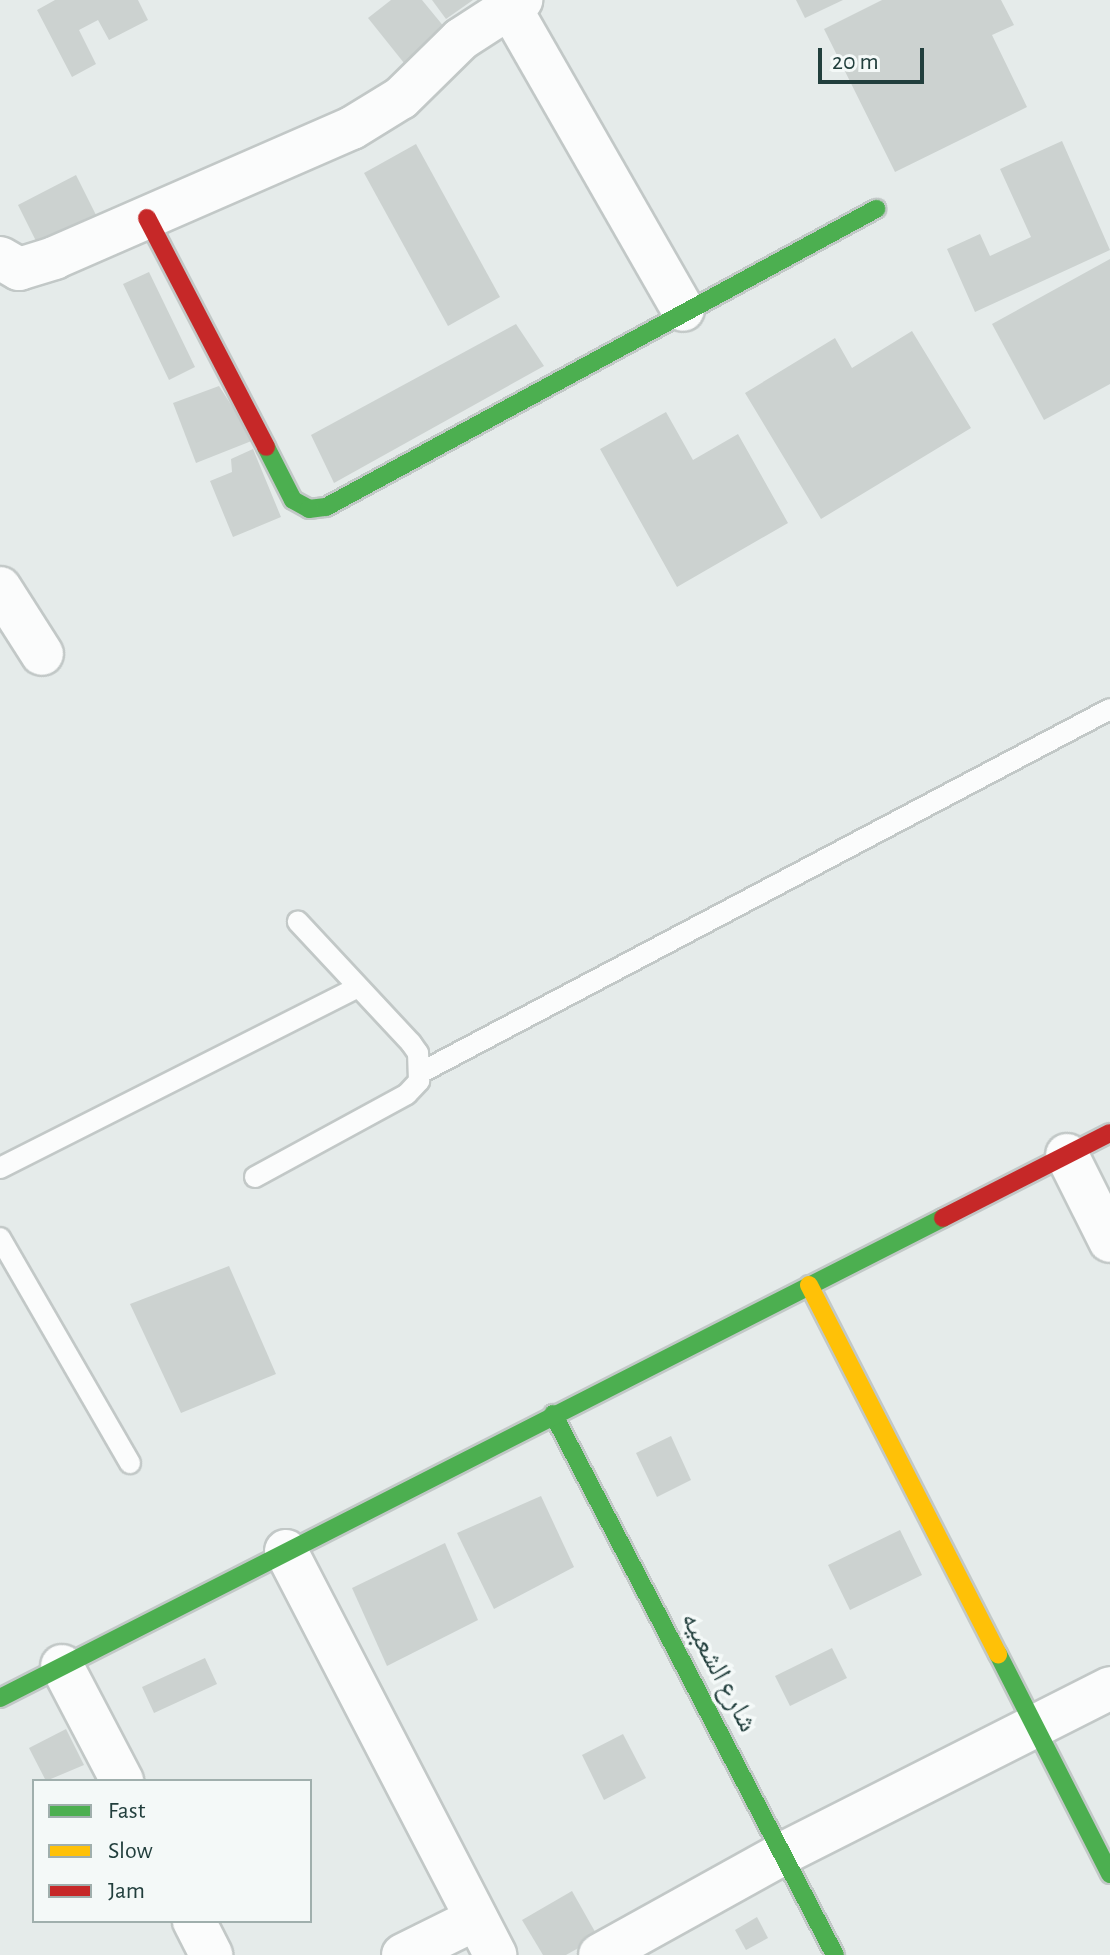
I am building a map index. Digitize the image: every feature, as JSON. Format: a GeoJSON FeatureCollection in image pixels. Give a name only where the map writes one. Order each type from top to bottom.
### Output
{"type":"FeatureCollection","features":[{"type":"Feature","properties":{"kind":"street"},"geometry":{"type":"LineString","coordinates":[[6,268],[147,218],[377,115],[461,39],[515,3],[683,310]]}},
{"type":"Feature","properties":{"kind":"street"},"geometry":{"type":"LineString","coordinates":[[147,218],[293,500],[309,509],[326,507],[683,310],[876,209]]}},
{"type":"Feature","properties":{"kind":"street"},"geometry":{"type":"LineString","coordinates":[[0,588],[42,654]]}},
{"type":"Feature","properties":{"kind":"street"},"geometry":{"type":"LineString","coordinates":[[0,1698],[1110,1133]]}},
{"type":"Feature","properties":{"kind":"street"},"geometry":{"type":"LineString","coordinates":[[1067,1155],[1110,1241]]}},
{"type":"Feature","properties":{"kind":"street"},"geometry":{"type":"LineString","coordinates":[[809,1285],[1110,1874]]}},
{"type":"Feature","properties":{"kind":"street","name":"شارع الشعبيه"},"geometry":{"type":"LineString","coordinates":[[553,1414],[835,1955]]}},
{"type":"Feature","properties":{"kind":"street"},"geometry":{"type":"LineString","coordinates":[[286,1551],[486,1937],[403,1955]]}},
{"type":"Feature","properties":{"kind":"street"},"geometry":{"type":"LineString","coordinates":[[62,1666],[121,1779]]}},
{"type":"Feature","properties":{"kind":"street"},"geometry":{"type":"LineString","coordinates":[[600,1955],[782,1854],[1110,1688]]}},
{"type":"Feature","properties":{"kind":"street"},"geometry":{"type":"LineString","coordinates":[[195,1923],[211,1955]]}},
{"type":"Feature","properties":{"kind":"lane"},"geometry":{"type":"LineString","coordinates":[[255,1177],[407,1094],[420,1073],[1110,709]]}},
{"type":"Feature","properties":{"kind":"lane"},"geometry":{"type":"LineString","coordinates":[[298,922],[356,988],[411,1043],[420,1073]]}},
{"type":"Feature","properties":{"kind":"lane"},"geometry":{"type":"LineString","coordinates":[[0,1168],[356,988]]}},
{"type":"Feature","properties":{"kind":"lane"},"geometry":{"type":"LineString","coordinates":[[0,1238],[130,1463]]}},
{"type":"Feature","properties":{"kind":"building"},"geometry":{"type":"Polygon","coordinates":[[[55,0],[138,0],[148,20],[109,40],[98,20],[79,30],[96,64],[72,77],[37,10],[55,0]]]}},
{"type":"Feature","properties":{"kind":"building"},"geometry":{"type":"Polygon","coordinates":[[[391,0],[422,0],[445,28],[404,63],[368,18],[391,0]]]}},
{"type":"Feature","properties":{"kind":"building"},"geometry":{"type":"Polygon","coordinates":[[[432,0],[473,0],[446,19],[432,0]]]}},
{"type":"Feature","properties":{"kind":"building"},"geometry":{"type":"Polygon","coordinates":[[[796,0],[843,0],[805,18],[796,0]]]}},
{"type":"Feature","properties":{"kind":"building"},"geometry":{"type":"Polygon","coordinates":[[[882,0],[1001,0],[1014,25],[992,35],[1027,107],[895,172],[824,29],[882,0]]]}},
{"type":"Feature","properties":{"kind":"building"},"geometry":{"type":"Polygon","coordinates":[[[1062,141],[1110,250],[975,312],[947,249],[980,234],[990,256],[1031,237],[1000,169],[1062,141]]]}},
{"type":"Feature","properties":{"kind":"building"},"geometry":{"type":"Polygon","coordinates":[[[416,144],[500,297],[448,326],[364,173],[416,144]]]}},
{"type":"Feature","properties":{"kind":"building"},"geometry":{"type":"Polygon","coordinates":[[[76,175],[99,221],[41,251],[18,205],[76,175]]]}},
{"type":"Feature","properties":{"kind":"building"},"geometry":{"type":"Polygon","coordinates":[[[1110,259],[1110,384],[1044,420],[992,324],[1110,259]]]}},
{"type":"Feature","properties":{"kind":"building"},"geometry":{"type":"Polygon","coordinates":[[[149,272],[195,367],[169,380],[123,284],[149,272]]]}},
{"type":"Feature","properties":{"kind":"building"},"geometry":{"type":"Polygon","coordinates":[[[516,324],[544,366],[334,483],[311,435],[516,324]]]}},
{"type":"Feature","properties":{"kind":"building"},"geometry":{"type":"Polygon","coordinates":[[[912,331],[971,428],[821,519],[745,393],[835,338],[852,368],[912,331]]]}},
{"type":"Feature","properties":{"kind":"building"},"geometry":{"type":"Polygon","coordinates":[[[219,386],[254,440],[196,463],[173,403],[219,386]]]}},
{"type":"Feature","properties":{"kind":"building"},"geometry":{"type":"Polygon","coordinates":[[[666,412],[693,460],[738,434],[788,523],[677,587],[600,449],[666,412]]]}},
{"type":"Feature","properties":{"kind":"building"},"geometry":{"type":"Polygon","coordinates":[[[253,449],[281,517],[233,537],[210,481],[232,472],[231,459],[253,449]]]}},
{"type":"Feature","properties":{"kind":"building"},"geometry":{"type":"Polygon","coordinates":[[[229,1266],[276,1374],[181,1413],[130,1304],[229,1266]]]}},
{"type":"Feature","properties":{"kind":"building"},"geometry":{"type":"Polygon","coordinates":[[[671,1436],[691,1480],[657,1497],[636,1453],[671,1436]]]}},
{"type":"Feature","properties":{"kind":"building"},"geometry":{"type":"Polygon","coordinates":[[[541,1496],[574,1567],[494,1609],[457,1533],[541,1496]]]}},
{"type":"Feature","properties":{"kind":"building"},"geometry":{"type":"Polygon","coordinates":[[[900,1530],[922,1575],[850,1610],[828,1565],[900,1530]]]}},
{"type":"Feature","properties":{"kind":"building"},"geometry":{"type":"Polygon","coordinates":[[[445,1543],[478,1620],[387,1666],[352,1588],[445,1543]]]}},
{"type":"Feature","properties":{"kind":"building"},"geometry":{"type":"Polygon","coordinates":[[[832,1648],[847,1678],[790,1706],[775,1676],[832,1648]]]}},
{"type":"Feature","properties":{"kind":"building"},"geometry":{"type":"Polygon","coordinates":[[[205,1658],[217,1684],[154,1713],[142,1687],[205,1658]]]}},
{"type":"Feature","properties":{"kind":"building"},"geometry":{"type":"Polygon","coordinates":[[[66,1729],[84,1765],[45,1779],[29,1748],[66,1729]]]}},
{"type":"Feature","properties":{"kind":"building"},"geometry":{"type":"Polygon","coordinates":[[[623,1734],[646,1778],[604,1800],[582,1755],[623,1734]]]}},
{"type":"Feature","properties":{"kind":"building"},"geometry":{"type":"Polygon","coordinates":[[[572,1891],[598,1937],[566,1955],[543,1955],[522,1920],[572,1891]]]}},
{"type":"Feature","properties":{"kind":"building"},"geometry":{"type":"Polygon","coordinates":[[[757,1917],[768,1938],[746,1950],[735,1930],[757,1917]]]}},
{"type":"Feature","properties":{"kind":"traffic: fast"},"geometry":{"type":"LineString","coordinates":[[266,447],[293,500],[309,509],[326,507],[876,209]]}},
{"type":"Feature","properties":{"kind":"traffic: fast"},"geometry":{"type":"LineString","coordinates":[[0,1698],[943,1218]]}},
{"type":"Feature","properties":{"kind":"traffic: fast"},"geometry":{"type":"LineString","coordinates":[[553,1414],[835,1955]]}},
{"type":"Feature","properties":{"kind":"traffic: fast"},"geometry":{"type":"LineString","coordinates":[[998,1654],[1110,1874]]}},
{"type":"Feature","properties":{"kind":"traffic: slow"},"geometry":{"type":"LineString","coordinates":[[809,1285],[998,1654]]}},
{"type":"Feature","properties":{"kind":"traffic: jam"},"geometry":{"type":"LineString","coordinates":[[147,218],[266,447]]}},
{"type":"Feature","properties":{"kind":"traffic: jam"},"geometry":{"type":"LineString","coordinates":[[943,1218],[1110,1133]]}}]}
